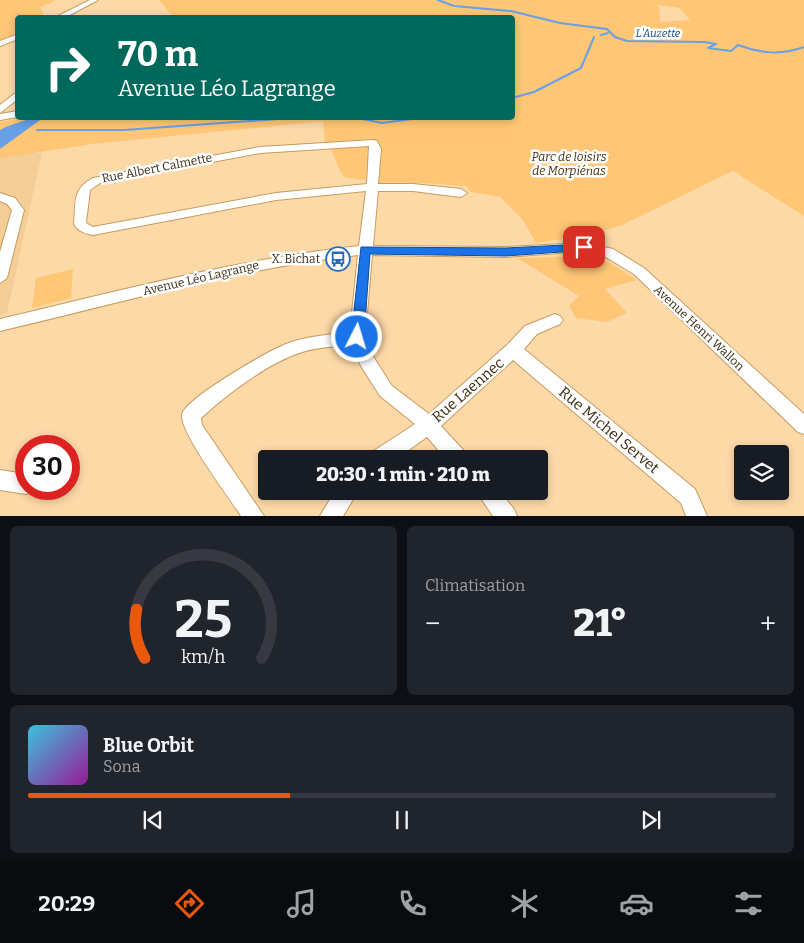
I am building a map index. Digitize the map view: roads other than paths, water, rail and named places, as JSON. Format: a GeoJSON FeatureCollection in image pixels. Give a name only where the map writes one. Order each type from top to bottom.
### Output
{"type":"FeatureCollection","features":[{"type":"Feature","properties":{"kind":"street"},"geometry":{"type":"LineString","coordinates":[[63,15],[95,0]]}},
{"type":"Feature","properties":{"kind":"street"},"geometry":{"type":"LineString","coordinates":[[0,44],[15,37]]}},
{"type":"Feature","properties":{"kind":"street"},"geometry":{"type":"LineString","coordinates":[[0,110],[15,97]]}},
{"type":"Feature","properties":{"kind":"street"},"geometry":{"type":"LineString","coordinates":[[0,117],[15,114]]}},
{"type":"Feature","properties":{"kind":"street","name":"Rue Albert Calmette"},"geometry":{"type":"LineString","coordinates":[[372,187],[376,149],[373,143],[260,150],[108,177],[91,182],[84,190],[80,224],[84,229],[93,231],[291,193],[342,187],[372,187],[422,187],[461,193]]}},
{"type":"Feature","properties":{"kind":"street"},"geometry":{"type":"LineString","coordinates":[[372,187],[357,337],[367,361],[386,391],[429,425],[450,450]]}},
{"type":"Feature","properties":{"kind":"street"},"geometry":{"type":"LineString","coordinates":[[0,197],[11,201],[18,210],[0,278]]}},
{"type":"Feature","properties":{"kind":"street","name":"Avenue Léo Lagrange"},"geometry":{"type":"LineString","coordinates":[[0,325],[249,266],[300,257],[365,250],[506,252],[584,247]]}},
{"type":"Feature","properties":{"kind":"street","name":"Avenue Henri Wallon"},"geometry":{"type":"LineString","coordinates":[[584,247],[608,252],[639,271],[804,426]]}},
{"type":"Feature","properties":{"kind":"street","name":"Rue Laennec"},"geometry":{"type":"LineString","coordinates":[[392,450],[429,425],[513,350],[531,330],[555,320]]}},
{"type":"Feature","properties":{"kind":"street"},"geometry":{"type":"LineString","coordinates":[[254,516],[193,428],[190,415],[203,403],[283,352],[303,345],[357,337]]}},
{"type":"Feature","properties":{"kind":"street","name":"Rue Michel Servet"},"geometry":{"type":"LineString","coordinates":[[513,350],[688,496],[697,516]]}},
{"type":"Feature","properties":{"kind":"street"},"geometry":{"type":"LineString","coordinates":[[0,480],[15,484]]}},
{"type":"Feature","properties":{"kind":"street"},"geometry":{"type":"LineString","coordinates":[[330,516],[342,500]]}},
{"type":"Feature","properties":{"kind":"street"},"geometry":{"type":"LineString","coordinates":[[494,500],[507,516]]}},
{"type":"Feature","properties":{"kind":"water"},"geometry":{"type":"Polygon","coordinates":[[[24,120],[40,120],[0,149],[0,130],[24,120]]]}},
{"type":"Feature","properties":{"kind":"waterway","name":"L'Auzette"},"geometry":{"type":"LineString","coordinates":[[438,0],[454,6],[511,11],[560,23],[607,29],[615,37],[627,41],[704,42],[716,44],[708,48],[731,51],[738,45],[771,52],[787,52],[804,47]]}},
{"type":"Feature","properties":{"kind":"waterway"},"geometry":{"type":"LineString","coordinates":[[601,35],[608,33]]}},
{"type":"Feature","properties":{"kind":"waterway"},"geometry":{"type":"LineString","coordinates":[[515,97],[534,92],[581,68],[594,37]]}},
{"type":"Feature","properties":{"kind":"waterway"},"geometry":{"type":"LineString","coordinates":[[37,130],[124,130],[264,120]]}},
{"type":"Feature","properties":{"kind":"waterway"},"geometry":{"type":"LineString","coordinates":[[368,120],[382,123],[405,120]]}},
{"type":"Feature","properties":{"kind":"place","name":"X. Bichat"},"geometry":{"type":"Point","coordinates":[338,259]}},
{"type":"Feature","properties":{"kind":"park label","name":"Parc de loisirs de Morpiénas"},"geometry":{"type":"Point","coordinates":[569,164]}}]}
